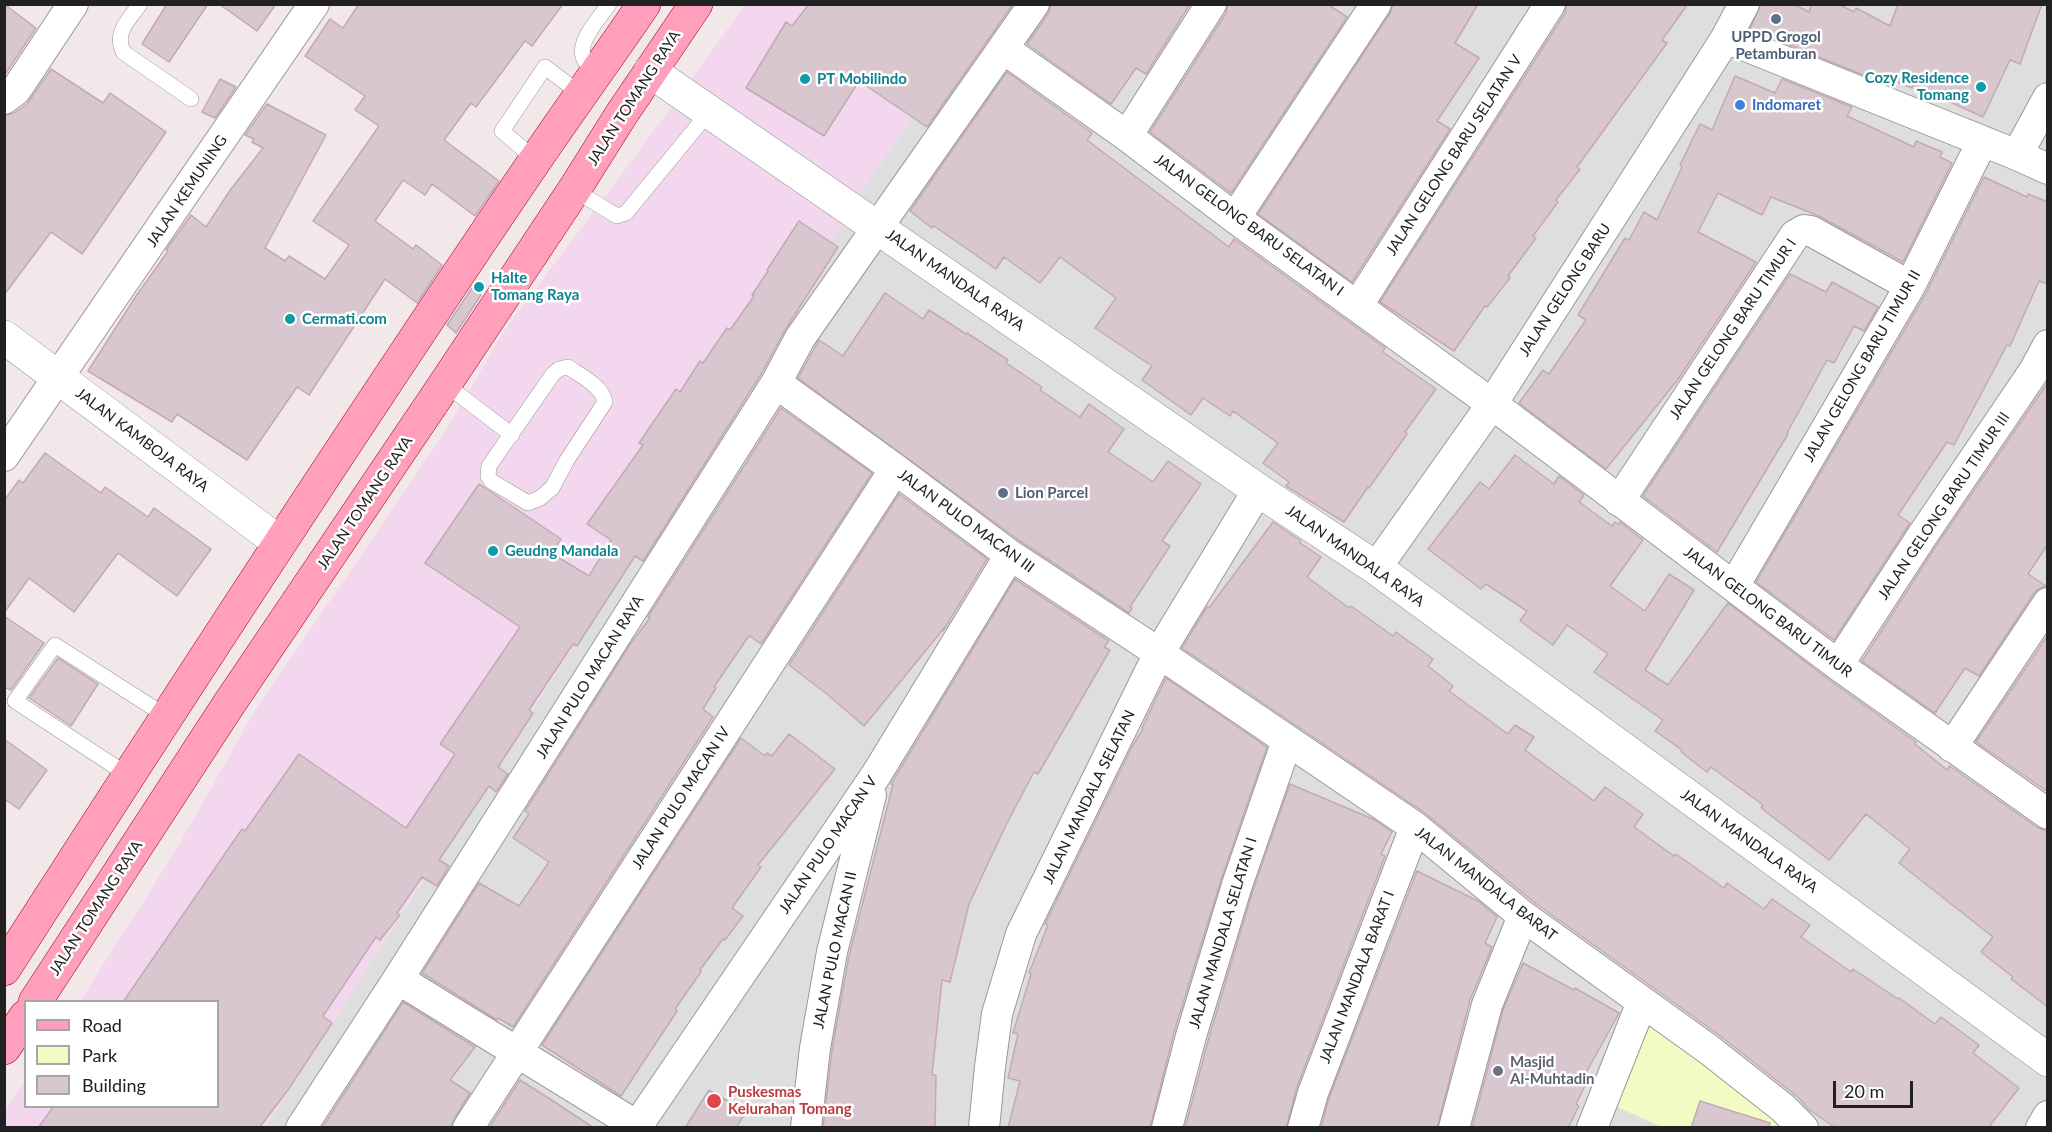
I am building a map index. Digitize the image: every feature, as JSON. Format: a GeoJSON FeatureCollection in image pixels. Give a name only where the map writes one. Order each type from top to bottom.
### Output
{"type":"FeatureCollection","features":[{"type":"Feature","properties":{"kind":"main road"},"geometry":{"type":"LineString","coordinates":[[8,974],[166,716],[536,160],[645,4]]}},
{"type":"Feature","properties":{"kind":"main road","name":"JALAN TOMANG RAYA"},"geometry":{"type":"LineString","coordinates":[[36,1000],[229,704],[445,384],[574,190],[650,70],[696,4]]}},
{"type":"Feature","properties":{"kind":"main road"},"geometry":{"type":"LineString","coordinates":[[4,1048],[24,1019]]}},
{"type":"Feature","properties":{"kind":"street"},"geometry":{"type":"LineString","coordinates":[[10,94],[73,4]]}},
{"type":"Feature","properties":{"kind":"street","name":"JALAN KEMUNING"},"geometry":{"type":"LineString","coordinates":[[4,456],[314,4]]}},
{"type":"Feature","properties":{"kind":"street","name":"JALAN PULO MACAN RAYA"},"geometry":{"type":"LineString","coordinates":[[301,1128],[776,383],[800,338],[1034,4]]}},
{"type":"Feature","properties":{"kind":"street"},"geometry":{"type":"LineString","coordinates":[[1127,136],[1211,4]]}},
{"type":"Feature","properties":{"kind":"street"},"geometry":{"type":"LineString","coordinates":[[1234,218],[1376,4]]}},
{"type":"Feature","properties":{"kind":"street","name":"JALAN GELONG BARU SELATAN V"},"geometry":{"type":"LineString","coordinates":[[1358,305],[1550,4]]}},
{"type":"Feature","properties":{"kind":"street","name":"JALAN GELONG BARU"},"geometry":{"type":"LineString","coordinates":[[1376,568],[1492,404],[1726,38],[1744,4]]}},
{"type":"Feature","properties":{"kind":"street"},"geometry":{"type":"LineString","coordinates":[[1726,38],[2048,169]]}},
{"type":"Feature","properties":{"kind":"street","name":"JALAN GELONG BARU SELATAN I"},"geometry":{"type":"LineString","coordinates":[[1004,49],[1127,136],[1234,218],[1358,305],[1492,404]]}},
{"type":"Feature","properties":{"kind":"street","name":"JALAN MANDALA RAYA"},"geometry":{"type":"LineString","coordinates":[[650,70],[1258,490],[1376,568],[2048,1060]]}},
{"type":"Feature","properties":{"kind":"street"},"geometry":{"type":"LineString","coordinates":[[2017,155],[2048,98]]}},
{"type":"Feature","properties":{"kind":"street","name":"JALAN GELONG BARU TIMUR II"},"geometry":{"type":"LineString","coordinates":[[1734,586],[1910,286],[1982,142]]}},
{"type":"Feature","properties":{"kind":"street","name":"JALAN GELONG BARU TIMUR I"},"geometry":{"type":"LineString","coordinates":[[1619,501],[1795,235],[1804,230],[1811,231],[1910,286]]}},
{"type":"Feature","properties":{"kind":"street","name":"JALAN KAMBOJA RAYA"},"geometry":{"type":"LineString","coordinates":[[4,337],[280,543]]}},
{"type":"Feature","properties":{"kind":"street","name":"JALAN GELONG BARU TIMUR III"},"geometry":{"type":"LineString","coordinates":[[1838,665],[2034,371],[2048,345]]}},
{"type":"Feature","properties":{"kind":"street","name":"JALAN PULO MACAN III"},"geometry":{"type":"LineString","coordinates":[[776,383],[1010,555],[1159,653]]}},
{"type":"Feature","properties":{"kind":"street","name":"JALAN GELONG BARU TIMUR"},"geometry":{"type":"LineString","coordinates":[[1492,404],[1838,665],[2048,814]]}},
{"type":"Feature","properties":{"kind":"street","name":"JALAN PULO MACAN IV"},"geometry":{"type":"LineString","coordinates":[[468,1128],[895,469]]}},
{"type":"Feature","properties":{"kind":"street","name":"JALAN MANDALA SELATAN"},"geometry":{"type":"LineString","coordinates":[[984,1128],[997,1014],[1021,934],[1159,653],[1258,490]]}},
{"type":"Feature","properties":{"kind":"street","name":"JALAN PULO MACAN V"},"geometry":{"type":"LineString","coordinates":[[637,1127],[876,775],[1010,555]]}},
{"type":"Feature","properties":{"kind":"street"},"geometry":{"type":"LineString","coordinates":[[1952,747],[2048,603]]}},
{"type":"Feature","properties":{"kind":"street","name":"JALAN MANDALA BARAT"},"geometry":{"type":"LineString","coordinates":[[1159,653],[1414,827],[1523,916],[1708,1049],[1782,1108],[1803,1128]]}},
{"type":"Feature","properties":{"kind":"street","name":"JALAN MANDALA SELATAN I"},"geometry":{"type":"LineString","coordinates":[[1167,1128],[1191,1036],[1237,885],[1287,741]]}},
{"type":"Feature","properties":{"kind":"street","name":"JALAN PULO MACAN II"},"geometry":{"type":"LineString","coordinates":[[806,1128],[814,1048],[832,952],[876,775]]}},
{"type":"Feature","properties":{"kind":"street","name":"JALAN MANDALA BARAT I"},"geometry":{"type":"LineString","coordinates":[[1303,1128],[1312,1093],[1414,827]]}},
{"type":"Feature","properties":{"kind":"street"},"geometry":{"type":"LineString","coordinates":[[1454,1128],[1487,1005],[1523,916]]}},
{"type":"Feature","properties":{"kind":"street"},"geometry":{"type":"LineString","coordinates":[[398,979],[637,1127]]}},
{"type":"Feature","properties":{"kind":"street"},"geometry":{"type":"LineString","coordinates":[[1600,1125],[1642,1002]]}},
{"type":"Feature","properties":{"kind":"street"},"geometry":{"type":"LineString","coordinates":[[2041,1128],[2048,1116]]}},
{"type":"Feature","properties":{"kind":"lane"},"geometry":{"type":"LineString","coordinates":[[140,4],[120,34],[119,43],[123,52],[191,99]]}},
{"type":"Feature","properties":{"kind":"lane"},"geometry":{"type":"LineString","coordinates":[[536,160],[502,131],[545,67],[590,84],[591,68],[582,56],[582,45],[609,4]]}},
{"type":"Feature","properties":{"kind":"lane"},"geometry":{"type":"LineString","coordinates":[[8,974],[285,552],[653,4]]}},
{"type":"Feature","properties":{"kind":"lane"},"geometry":{"type":"LineString","coordinates":[[4,1029],[313,553],[442,369],[684,4]]}},
{"type":"Feature","properties":{"kind":"lane"},"geometry":{"type":"LineString","coordinates":[[574,190],[617,216],[622,216],[627,213],[709,112]]}},
{"type":"Feature","properties":{"kind":"lane"},"geometry":{"type":"LineString","coordinates":[[568,367],[597,387],[604,395],[605,402],[567,460],[552,488],[540,498],[528,502],[491,481],[488,476],[489,466],[512,435],[553,374],[559,369],[568,367]]}},
{"type":"Feature","properties":{"kind":"lane"},"geometry":{"type":"LineString","coordinates":[[445,384],[512,435]]}},
{"type":"Feature","properties":{"kind":"lane"},"geometry":{"type":"LineString","coordinates":[[128,775],[15,701],[55,645],[166,716]]}},
{"type":"Feature","properties":{"kind":"shaded area"},"geometry":{"type":"Polygon","coordinates":[[[745,5],[988,5],[867,184],[265,1127],[5,1127],[4,1111],[24,1083],[24,1108],[219,1108],[219,1000],[81,1000],[173,855],[255,711],[445,432],[504,331],[745,5]]]}},
{"type":"Feature","properties":{"kind":"shaded area"},"geometry":{"type":"Polygon","coordinates":[[[988,5],[2047,5],[2047,1127],[265,1128],[867,184],[988,5]]]}},
{"type":"Feature","properties":{"kind":"green space"},"geometry":{"type":"Polygon","coordinates":[[[1654,1020],[1810,1127],[1662,1127],[1606,1102],[1654,1020]]]}},
{"type":"Feature","properties":{"kind":"building"},"geometry":{"type":"Polygon","coordinates":[[[4,4],[36,28],[4,76],[4,4]]]}},
{"type":"Feature","properties":{"kind":"building"},"geometry":{"type":"Polygon","coordinates":[[[167,4],[208,4],[169,62],[142,44],[167,4]]]}},
{"type":"Feature","properties":{"kind":"building"},"geometry":{"type":"Polygon","coordinates":[[[219,4],[276,4],[257,31],[219,4]]]}},
{"type":"Feature","properties":{"kind":"building"},"geometry":{"type":"Polygon","coordinates":[[[359,4],[563,4],[532,46],[525,41],[476,107],[471,103],[444,140],[499,181],[475,216],[432,184],[425,195],[403,180],[375,221],[413,249],[416,245],[442,265],[417,303],[385,279],[309,395],[297,387],[247,460],[177,414],[172,422],[88,371],[191,215],[206,227],[231,189],[263,148],[252,142],[254,139],[245,135],[267,104],[326,135],[265,248],[285,261],[289,256],[325,279],[349,245],[313,221],[379,126],[355,110],[365,96],[305,56],[330,19],[343,28],[359,4]]]}},
{"type":"Feature","properties":{"kind":"building"},"geometry":{"type":"Polygon","coordinates":[[[809,4],[1013,4],[927,127],[859,81],[824,136],[746,88],[786,22],[792,26],[809,4]]]}},
{"type":"Feature","properties":{"kind":"building"},"geometry":{"type":"Polygon","coordinates":[[[1051,4],[1190,4],[1146,74],[1136,68],[1111,104],[1027,44],[1048,14],[1051,4]]]}},
{"type":"Feature","properties":{"kind":"building"},"geometry":{"type":"Polygon","coordinates":[[[1228,4],[1327,4],[1347,17],[1231,193],[1150,132],[1226,13],[1228,4]]]}},
{"type":"Feature","properties":{"kind":"building"},"geometry":{"type":"Polygon","coordinates":[[[1393,4],[1478,4],[1455,43],[1479,58],[1437,121],[1450,129],[1352,282],[1258,214],[1390,13],[1393,4]]]}},
{"type":"Feature","properties":{"kind":"building"},"geometry":{"type":"Polygon","coordinates":[[[1567,4],[1688,4],[1662,40],[1667,43],[1577,167],[1580,169],[1556,200],[1558,202],[1533,236],[1536,238],[1508,276],[1510,278],[1487,307],[1485,306],[1454,351],[1380,302],[1565,13],[1567,4]]]}},
{"type":"Feature","properties":{"kind":"building"},"geometry":{"type":"Polygon","coordinates":[[[1761,4],[1793,4],[1809,12],[1812,4],[1838,4],[1854,12],[1856,8],[1890,26],[1898,4],[2042,4],[2020,64],[2010,60],[1983,117],[1913,85],[1912,88],[1871,71],[1868,77],[1750,29],[1761,4]]]}},
{"type":"Feature","properties":{"kind":"building"},"geometry":{"type":"Polygon","coordinates":[[[51,69],[103,103],[110,93],[166,132],[82,254],[51,232],[4,295],[4,116],[14,113],[27,104],[51,69]]]}},
{"type":"Feature","properties":{"kind":"building"},"geometry":{"type":"Polygon","coordinates":[[[1007,72],[1092,133],[1087,140],[1229,247],[1234,239],[1385,348],[1383,352],[1436,389],[1344,522],[1286,486],[1289,482],[1263,463],[1278,443],[1233,411],[1230,416],[1203,398],[1191,415],[1142,380],[1152,366],[1095,328],[1116,298],[1060,257],[1040,283],[1004,257],[996,269],[910,211],[1007,72]]]}},
{"type":"Feature","properties":{"kind":"building"},"geometry":{"type":"Polygon","coordinates":[[[1735,76],[1775,93],[1782,79],[1852,107],[1847,116],[1914,147],[1916,141],[1942,152],[1940,157],[1952,163],[1903,262],[1819,216],[1771,197],[1762,215],[1718,193],[1698,232],[1756,262],[1679,378],[1606,469],[1519,403],[1543,370],[1549,374],[1586,320],[1578,315],[1625,238],[1629,240],[1644,212],[1657,220],[1700,124],[1712,130],[1735,76]]]}},
{"type":"Feature","properties":{"kind":"building"},"geometry":{"type":"Polygon","coordinates":[[[220,79],[236,87],[215,118],[202,112],[220,79]]]}},
{"type":"Feature","properties":{"kind":"building"},"geometry":{"type":"Polygon","coordinates":[[[1984,177],[2027,197],[2028,194],[2048,202],[2048,284],[2039,281],[2010,346],[2007,345],[1954,445],[1947,442],[1898,515],[1910,523],[1834,640],[1756,582],[1925,295],[1984,177]]]}},
{"type":"Feature","properties":{"kind":"building"},"geometry":{"type":"Polygon","coordinates":[[[799,221],[838,247],[643,561],[635,556],[577,646],[573,644],[529,710],[533,713],[498,767],[508,774],[496,792],[489,786],[439,860],[449,866],[437,886],[422,877],[397,913],[400,915],[380,940],[376,937],[323,1016],[332,1023],[288,1090],[259,1128],[38,1128],[52,1108],[219,1108],[219,1000],[124,1000],[242,829],[245,831],[299,754],[406,828],[455,754],[440,744],[520,627],[425,563],[479,484],[561,539],[551,553],[589,576],[611,540],[587,524],[643,445],[639,443],[676,389],[680,392],[700,361],[703,363],[727,328],[730,330],[754,296],[752,295],[799,221]]]}},
{"type":"Feature","properties":{"kind":"building"},"geometry":{"type":"Polygon","coordinates":[[[1790,274],[1826,292],[1832,282],[1878,307],[1864,331],[1854,326],[1834,363],[1827,360],[1788,434],[1717,552],[1643,496],[1790,274]]]}},
{"type":"Feature","properties":{"kind":"building"},"geometry":{"type":"Polygon","coordinates":[[[472,288],[481,295],[456,333],[447,325],[472,288]]]}},
{"type":"Feature","properties":{"kind":"building"},"geometry":{"type":"Polygon","coordinates":[[[885,293],[923,319],[929,310],[967,333],[1008,360],[1006,363],[1042,387],[1040,390],[1080,417],[1089,404],[1124,429],[1108,452],[1153,482],[1168,461],[1201,484],[1162,541],[1170,546],[1130,607],[1132,608],[1129,613],[1020,541],[798,378],[819,340],[843,356],[885,293]]]}},
{"type":"Feature","properties":{"kind":"building"},"geometry":{"type":"Polygon","coordinates":[[[2048,382],[2048,544],[2028,574],[2046,586],[2034,593],[1979,676],[1965,668],[1935,713],[1862,661],[1936,546],[2048,382]]]}},
{"type":"Feature","properties":{"kind":"building"},"geometry":{"type":"Polygon","coordinates":[[[781,408],[872,473],[761,644],[750,636],[748,637],[714,687],[716,688],[703,709],[713,717],[513,1027],[498,1018],[497,1020],[422,973],[479,883],[519,906],[549,862],[513,838],[529,814],[525,811],[631,643],[650,618],[648,617],[781,408]]]}},
{"type":"Feature","properties":{"kind":"building"},"geometry":{"type":"Polygon","coordinates":[[[45,453],[101,493],[105,487],[148,517],[154,508],[211,549],[177,596],[118,553],[74,612],[29,578],[4,613],[4,501],[19,480],[23,483],[45,453]]]}},
{"type":"Feature","properties":{"kind":"building"},"geometry":{"type":"Polygon","coordinates":[[[1515,455],[1554,484],[1559,476],[1584,495],[1579,502],[1612,526],[1615,522],[1619,525],[1620,522],[1643,540],[1610,586],[1645,611],[1669,574],[1694,590],[1645,670],[1668,685],[1728,603],[1916,742],[1915,744],[1947,770],[1950,766],[2038,828],[2048,831],[2048,1007],[2011,979],[2013,977],[1981,952],[1993,937],[1899,863],[1910,849],[1866,814],[1829,860],[1761,808],[1763,805],[1711,767],[1707,772],[1655,731],[1663,720],[1594,672],[1608,654],[1567,625],[1553,645],[1520,621],[1527,611],[1486,584],[1481,589],[1428,549],[1480,482],[1489,489],[1515,455]]]}},
{"type":"Feature","properties":{"kind":"building"},"geometry":{"type":"Polygon","coordinates":[[[899,494],[987,559],[943,631],[945,627],[864,726],[789,665],[899,494]]]}},
{"type":"Feature","properties":{"kind":"building"},"geometry":{"type":"Polygon","coordinates":[[[1273,522],[1321,557],[1307,577],[1349,608],[1351,606],[1393,636],[1396,632],[1433,659],[1428,666],[1453,686],[1449,691],[1508,734],[1515,725],[1534,737],[1525,750],[1594,801],[1605,787],[1643,814],[1634,827],[1674,856],[1676,854],[1724,888],[1727,883],[1764,909],[1772,899],[1810,925],[1801,937],[1851,972],[1853,969],[1899,998],[1935,1024],[1941,1017],[1979,1045],[1973,1053],[2019,1088],[1988,1128],[1836,1128],[1808,1109],[1799,1098],[1719,1035],[1534,902],[1425,813],[1182,648],[1207,607],[1209,608],[1273,522]]]}},
{"type":"Feature","properties":{"kind":"building"},"geometry":{"type":"Polygon","coordinates":[[[1015,579],[1109,641],[1104,647],[1110,650],[1038,774],[1034,772],[969,904],[950,982],[942,980],[932,1075],[936,1075],[935,1128],[823,1128],[832,1050],[849,956],[893,785],[891,784],[1015,579]]]}},
{"type":"Feature","properties":{"kind":"building"},"geometry":{"type":"Polygon","coordinates":[[[4,616],[44,643],[11,690],[4,687],[4,616]]]}},
{"type":"Feature","properties":{"kind":"building"},"geometry":{"type":"Polygon","coordinates":[[[2048,635],[2048,792],[1976,742],[2048,635]]]}},
{"type":"Feature","properties":{"kind":"building"},"geometry":{"type":"Polygon","coordinates":[[[58,658],[98,684],[71,726],[29,698],[58,658]]]}},
{"type":"Feature","properties":{"kind":"building"},"geometry":{"type":"Polygon","coordinates":[[[1166,678],[1267,747],[1221,880],[1174,1032],[1150,1128],[1008,1128],[1020,1081],[1008,1078],[1018,1034],[1013,1033],[1031,974],[1029,973],[1048,925],[1045,924],[1143,729],[1166,678]]]}},
{"type":"Feature","properties":{"kind":"building"},"geometry":{"type":"Polygon","coordinates":[[[789,734],[835,769],[758,865],[761,867],[732,908],[743,916],[700,970],[701,972],[675,1009],[677,1011],[621,1096],[542,1045],[741,738],[765,756],[767,753],[772,756],[789,734]]]}},
{"type":"Feature","properties":{"kind":"building"},"geometry":{"type":"Polygon","coordinates":[[[4,739],[47,770],[19,809],[4,799],[4,739]]]}},
{"type":"Feature","properties":{"kind":"building"},"geometry":{"type":"Polygon","coordinates":[[[1290,784],[1375,820],[1392,832],[1381,854],[1385,856],[1297,1087],[1286,1128],[1185,1128],[1253,890],[1290,784]]]}},
{"type":"Feature","properties":{"kind":"building"},"geometry":{"type":"Polygon","coordinates":[[[1417,871],[1478,901],[1497,917],[1485,943],[1492,947],[1470,1000],[1437,1128],[1321,1128],[1329,1098],[1417,871]]]}},
{"type":"Feature","properties":{"kind":"building"},"geometry":{"type":"Polygon","coordinates":[[[1523,963],[1574,990],[1575,988],[1619,1013],[1581,1082],[1586,1084],[1576,1104],[1579,1106],[1568,1128],[1472,1128],[1503,1010],[1523,963]]]}},
{"type":"Feature","properties":{"kind":"building"},"geometry":{"type":"Polygon","coordinates":[[[403,1002],[475,1047],[450,1080],[470,1093],[451,1128],[322,1128],[403,1002]]]}},
{"type":"Feature","properties":{"kind":"building"},"geometry":{"type":"Polygon","coordinates":[[[520,1080],[550,1099],[594,1128],[489,1128],[520,1080]]]}},
{"type":"Feature","properties":{"kind":"building","name":"Puskesmas Kelurahan Tomang"},"geometry":{"type":"Polygon","coordinates":[[[709,1090],[746,1112],[736,1128],[685,1128],[709,1090]]]}},
{"type":"Feature","properties":{"kind":"building"},"geometry":{"type":"Polygon","coordinates":[[[1700,1101],[1770,1123],[1769,1128],[1691,1128],[1700,1101]]]}},
{"type":"Feature","properties":{"kind":"place","name":"UPPD Grogol Petamburan"},"geometry":{"type":"Point","coordinates":[1776,19]}},
{"type":"Feature","properties":{"kind":"place","name":"PT Mobilindo"},"geometry":{"type":"Point","coordinates":[805,79]}},
{"type":"Feature","properties":{"kind":"place","name":"Cozy Residence Tomang"},"geometry":{"type":"Point","coordinates":[1981,87]}},
{"type":"Feature","properties":{"kind":"place","name":"Indomaret"},"geometry":{"type":"Point","coordinates":[1740,105]}},
{"type":"Feature","properties":{"kind":"place","name":"Halte Tomang Raya"},"geometry":{"type":"Point","coordinates":[479,287]}},
{"type":"Feature","properties":{"kind":"place","name":"Cermati.com"},"geometry":{"type":"Point","coordinates":[290,319]}},
{"type":"Feature","properties":{"kind":"place","name":"Lion Parcel"},"geometry":{"type":"Point","coordinates":[1003,493]}},
{"type":"Feature","properties":{"kind":"place","name":"Geudng Mandala"},"geometry":{"type":"Point","coordinates":[493,551]}},
{"type":"Feature","properties":{"kind":"place","name":"Masjid Al-Muhtadin"},"geometry":{"type":"Point","coordinates":[1498,1071]}},
{"type":"Feature","properties":{"kind":"place","name":"Puskesmas Kelurahan Tomang"},"geometry":{"type":"Point","coordinates":[714,1101]}}]}
